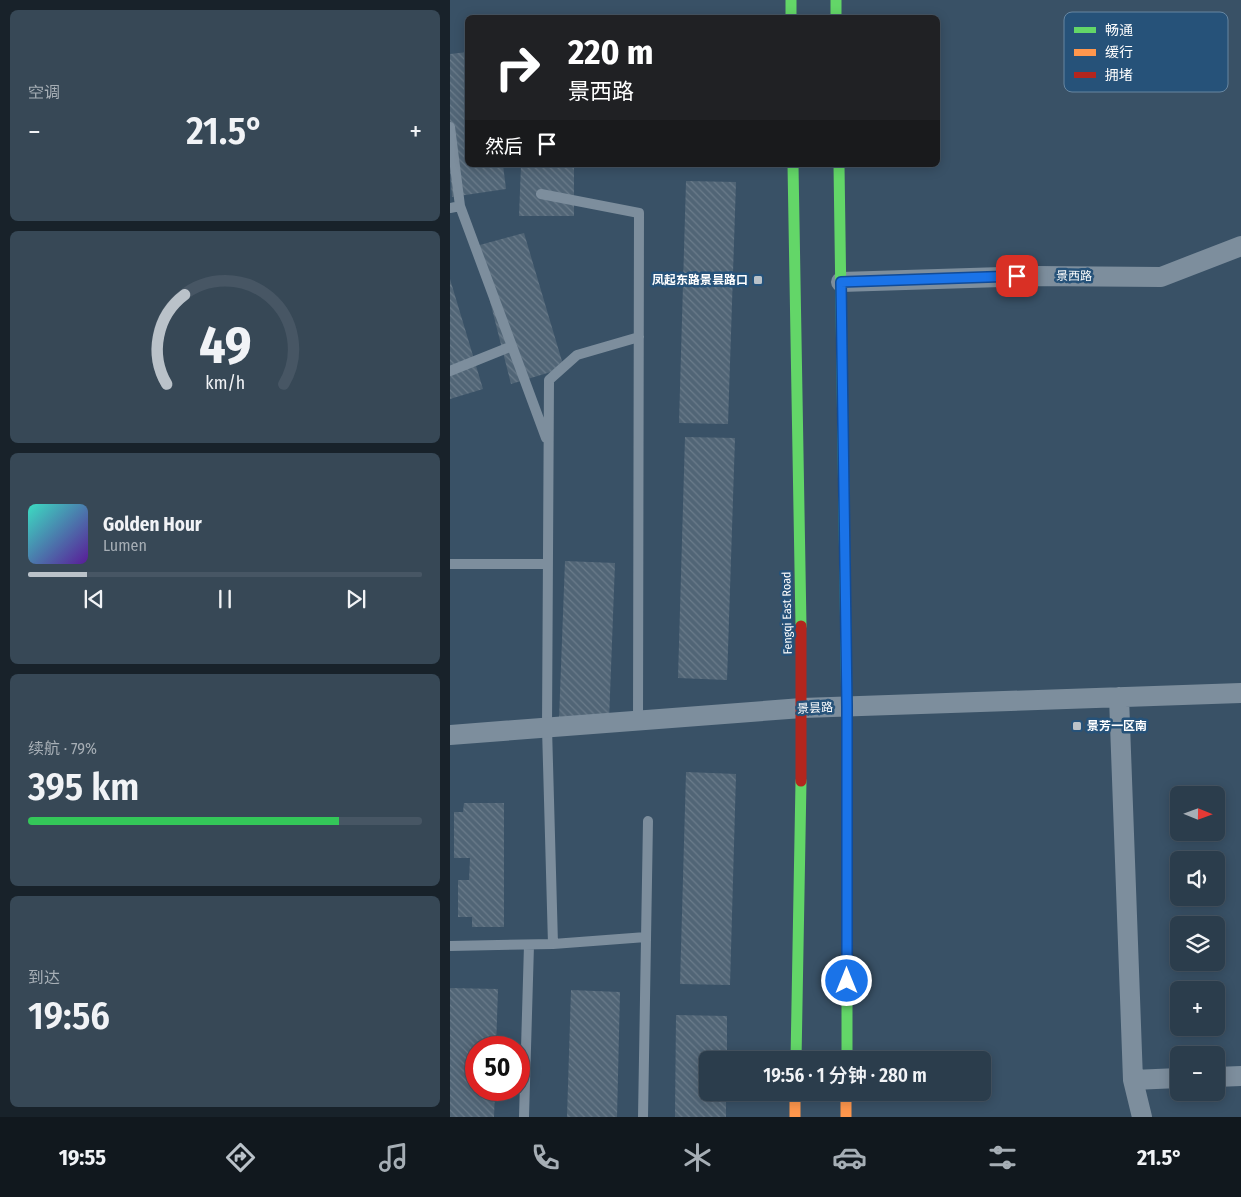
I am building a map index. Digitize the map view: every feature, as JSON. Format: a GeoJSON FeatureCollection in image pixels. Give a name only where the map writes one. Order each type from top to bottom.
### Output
{"type":"FeatureCollection","features":[{"type":"Feature","properties":{"kind":"main road"},"geometry":{"type":"LineString","coordinates":[[791,0],[791,15]]}},
{"type":"Feature","properties":{"kind":"main road"},"geometry":{"type":"LineString","coordinates":[[836,0],[836,15]]}},
{"type":"Feature","properties":{"kind":"main road","name":"Fengqi East Road"},"geometry":{"type":"LineString","coordinates":[[794,167],[802,708],[796,1051]]}},
{"type":"Feature","properties":{"kind":"main road"},"geometry":{"type":"LineString","coordinates":[[839,167],[847,706],[846,1051]]}},
{"type":"Feature","properties":{"kind":"main road"},"geometry":{"type":"LineString","coordinates":[[795,1101],[795,1117]]}},
{"type":"Feature","properties":{"kind":"main road"},"geometry":{"type":"LineString","coordinates":[[846,1101],[846,1117]]}},
{"type":"Feature","properties":{"kind":"street","name":"景西路"},"geometry":{"type":"LineString","coordinates":[[841,282],[1036,276],[1161,277],[1241,246]]}},
{"type":"Feature","properties":{"kind":"street","name":"景昙路"},"geometry":{"type":"LineString","coordinates":[[450,735],[802,708],[1241,693]]}},
{"type":"Feature","properties":{"kind":"street"},"geometry":{"type":"LineString","coordinates":[[1119,697],[1133,1080],[1142,1117]]}},
{"type":"Feature","properties":{"kind":"street"},"geometry":{"type":"LineString","coordinates":[[1225,1077],[1241,1076]]}},
{"type":"Feature","properties":{"kind":"street"},"geometry":{"type":"LineString","coordinates":[[1133,1080],[1170,1078]]}},
{"type":"Feature","properties":{"kind":"lane"},"geometry":{"type":"LineString","coordinates":[[450,127],[455,207],[512,346],[548,443]]}},
{"type":"Feature","properties":{"kind":"lane"},"geometry":{"type":"LineString","coordinates":[[541,194],[639,213],[638,721]]}},
{"type":"Feature","properties":{"kind":"lane"},"geometry":{"type":"LineString","coordinates":[[553,944],[547,728],[549,380],[577,355],[639,338]]}},
{"type":"Feature","properties":{"kind":"lane"},"geometry":{"type":"LineString","coordinates":[[450,371],[512,346]]}},
{"type":"Feature","properties":{"kind":"lane"},"geometry":{"type":"LineString","coordinates":[[450,564],[547,564]]}},
{"type":"Feature","properties":{"kind":"lane"},"geometry":{"type":"LineString","coordinates":[[643,1117],[648,821]]}},
{"type":"Feature","properties":{"kind":"lane"},"geometry":{"type":"LineString","coordinates":[[450,946],[553,944],[646,937]]}},
{"type":"Feature","properties":{"kind":"lane"},"geometry":{"type":"LineString","coordinates":[[524,1117],[529,945]]}},
{"type":"Feature","properties":{"kind":"building"},"geometry":{"type":"Polygon","coordinates":[[[465,52],[465,167],[503,167],[506,189],[452,197],[450,171],[450,54],[465,52]]]}},
{"type":"Feature","properties":{"kind":"building"},"geometry":{"type":"Polygon","coordinates":[[[521,167],[574,167],[574,216],[519,216],[521,167]]]}},
{"type":"Feature","properties":{"kind":"building"},"geometry":{"type":"Polygon","coordinates":[[[686,181],[736,182],[728,424],[679,423],[686,181]]]}},
{"type":"Feature","properties":{"kind":"building"},"geometry":{"type":"Polygon","coordinates":[[[524,233],[564,368],[511,384],[476,246],[524,233]]]}},
{"type":"Feature","properties":{"kind":"building"},"geometry":{"type":"Polygon","coordinates":[[[450,279],[483,389],[450,399],[450,279]]]}},
{"type":"Feature","properties":{"kind":"building"},"geometry":{"type":"Polygon","coordinates":[[[685,437],[735,438],[727,680],[678,678],[685,437]]]}},
{"type":"Feature","properties":{"kind":"building"},"geometry":{"type":"Polygon","coordinates":[[[565,561],[615,563],[609,721],[559,719],[565,561]]]}},
{"type":"Feature","properties":{"kind":"building"},"geometry":{"type":"Polygon","coordinates":[[[686,772],[736,774],[730,985],[680,984],[686,772]]]}},
{"type":"Feature","properties":{"kind":"building"},"geometry":{"type":"Polygon","coordinates":[[[464,803],[504,803],[504,927],[472,927],[472,917],[458,917],[458,880],[469,880],[470,858],[454,858],[454,812],[463,812],[464,803]]]}},
{"type":"Feature","properties":{"kind":"building"},"geometry":{"type":"Polygon","coordinates":[[[450,988],[498,989],[496,1036],[465,1036],[465,1101],[495,1101],[494,1117],[450,1117],[450,988]]]}},
{"type":"Feature","properties":{"kind":"building"},"geometry":{"type":"Polygon","coordinates":[[[571,990],[620,992],[617,1117],[567,1117],[571,990]]]}},
{"type":"Feature","properties":{"kind":"building"},"geometry":{"type":"Polygon","coordinates":[[[676,1015],[727,1016],[727,1051],[699,1051],[699,1101],[726,1101],[726,1117],[675,1117],[676,1015]]]}},
{"type":"Feature","properties":{"kind":"traffic: fast"},"geometry":{"type":"LineString","coordinates":[[791,0],[791,15]]}},
{"type":"Feature","properties":{"kind":"traffic: fast"},"geometry":{"type":"LineString","coordinates":[[836,0],[836,15]]}},
{"type":"Feature","properties":{"kind":"traffic: fast"},"geometry":{"type":"LineString","coordinates":[[793,167],[801,626]]}},
{"type":"Feature","properties":{"kind":"traffic: fast"},"geometry":{"type":"LineString","coordinates":[[839,167],[847,721]]}},
{"type":"Feature","properties":{"kind":"traffic: fast"},"geometry":{"type":"LineString","coordinates":[[796,1051],[801,781]]}},
{"type":"Feature","properties":{"kind":"traffic: fast"},"geometry":{"type":"LineString","coordinates":[[847,917],[847,1051]]}},
{"type":"Feature","properties":{"kind":"traffic: slow"},"geometry":{"type":"LineString","coordinates":[[847,721],[847,917]]}},
{"type":"Feature","properties":{"kind":"traffic: slow"},"geometry":{"type":"LineString","coordinates":[[795,1101],[795,1117]]}},
{"type":"Feature","properties":{"kind":"traffic: slow"},"geometry":{"type":"LineString","coordinates":[[846,1101],[846,1117]]}},
{"type":"Feature","properties":{"kind":"traffic: jam"},"geometry":{"type":"LineString","coordinates":[[801,626],[801,781]]}},
{"type":"Feature","properties":{"kind":"place","name":"凤起东路景昙路口"},"geometry":{"type":"Point","coordinates":[758,280]}},
{"type":"Feature","properties":{"kind":"place","name":"景芳一区南"},"geometry":{"type":"Point","coordinates":[1077,726]}},
{"type":"Feature","properties":{"kind":"route"},"geometry":{"type":"LineString","coordinates":[[847,981],[847,706],[841,282],[1017,276]]}}]}
